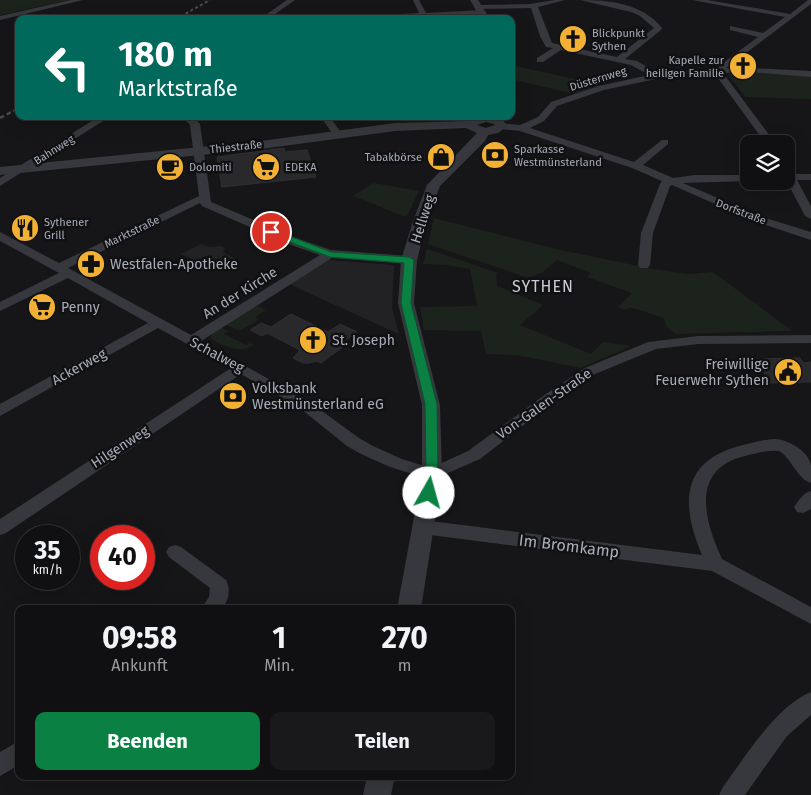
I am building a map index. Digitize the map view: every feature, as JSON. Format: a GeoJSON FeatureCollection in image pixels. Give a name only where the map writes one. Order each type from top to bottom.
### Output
{"type":"FeatureCollection","features":[{"type":"Feature","properties":{"kind":"street"},"geometry":{"type":"LineString","coordinates":[[0,18],[80,0]]}},
{"type":"Feature","properties":{"kind":"street"},"geometry":{"type":"LineString","coordinates":[[269,15],[292,0]]}},
{"type":"Feature","properties":{"kind":"street"},"geometry":{"type":"LineString","coordinates":[[416,0],[424,15],[554,3],[562,0]]}},
{"type":"Feature","properties":{"kind":"street"},"geometry":{"type":"LineString","coordinates":[[583,0],[632,9],[653,21],[658,28],[620,59]]}},
{"type":"Feature","properties":{"kind":"street"},"geometry":{"type":"LineString","coordinates":[[695,0],[791,16]]}},
{"type":"Feature","properties":{"kind":"street"},"geometry":{"type":"LineString","coordinates":[[764,135],[717,71],[811,1]]}},
{"type":"Feature","properties":{"kind":"street"},"geometry":{"type":"LineString","coordinates":[[534,5],[540,16],[543,38],[549,45],[634,62],[656,76]]}},
{"type":"Feature","properties":{"kind":"street"},"geometry":{"type":"LineString","coordinates":[[733,28],[764,36]]}},
{"type":"Feature","properties":{"kind":"street"},"geometry":{"type":"LineString","coordinates":[[540,60],[560,47]]}},
{"type":"Feature","properties":{"kind":"street","name":"Düsternweg"},"geometry":{"type":"LineString","coordinates":[[521,128],[541,119],[554,104],[602,88],[656,76],[750,70],[811,74]]}},
{"type":"Feature","properties":{"kind":"street","name":"Bahnweg"},"geometry":{"type":"LineString","coordinates":[[0,183],[101,120]]}},
{"type":"Feature","properties":{"kind":"street"},"geometry":{"type":"LineString","coordinates":[[190,120],[194,124],[206,204],[292,241],[330,254],[409,260]]}},
{"type":"Feature","properties":{"kind":"street"},"geometry":{"type":"LineString","coordinates":[[327,120],[338,135]]}},
{"type":"Feature","properties":{"kind":"street","name":"Thiestraße"},"geometry":{"type":"LineString","coordinates":[[0,170],[199,151],[401,127],[479,123],[496,130],[501,126]]}},
{"type":"Feature","properties":{"kind":"street","name":"Hellweg"},"geometry":{"type":"LineString","coordinates":[[410,605],[432,474],[431,404],[406,303],[409,260],[422,215],[434,185],[481,138],[479,123]]}},
{"type":"Feature","properties":{"kind":"street","name":"Dorfstraße"},"geometry":{"type":"LineString","coordinates":[[501,126],[521,128],[636,166],[755,218],[811,236]]}},
{"type":"Feature","properties":{"kind":"street"},"geometry":{"type":"LineString","coordinates":[[636,166],[665,142]]}},
{"type":"Feature","properties":{"kind":"street"},"geometry":{"type":"LineString","coordinates":[[795,175],[811,176]]}},
{"type":"Feature","properties":{"kind":"street"},"geometry":{"type":"LineString","coordinates":[[644,265],[647,233],[665,184],[673,181],[740,178]]}},
{"type":"Feature","properties":{"kind":"street"},"geometry":{"type":"LineString","coordinates":[[795,187],[811,216]]}},
{"type":"Feature","properties":{"kind":"street","name":"Marktstraße"},"geometry":{"type":"LineString","coordinates":[[0,307],[64,270],[204,197]]}},
{"type":"Feature","properties":{"kind":"street","name":"Schalweg"},"geometry":{"type":"LineString","coordinates":[[0,236],[241,368],[306,406],[353,442],[367,450],[396,463],[432,474]]}},
{"type":"Feature","properties":{"kind":"street","name":"An der Kirche"},"geometry":{"type":"LineString","coordinates":[[191,341],[330,254]]}},
{"type":"Feature","properties":{"kind":"street","name":"Ackerweg"},"geometry":{"type":"LineString","coordinates":[[0,411],[159,322]]}},
{"type":"Feature","properties":{"kind":"street","name":"Von-Galen-Straße"},"geometry":{"type":"LineString","coordinates":[[432,474],[474,455],[551,397],[590,371],[653,345],[698,340],[811,338]]}},
{"type":"Feature","properties":{"kind":"street","name":"Hilgenweg"},"geometry":{"type":"LineString","coordinates":[[0,528],[241,368]]}},
{"type":"Feature","properties":{"kind":"street"},"geometry":{"type":"LineString","coordinates":[[715,564],[706,544],[696,512],[698,488],[704,474],[714,462],[724,455],[743,449],[773,444],[790,450],[811,477]]}},
{"type":"Feature","properties":{"kind":"street","name":"Im Bromkamp"},"geometry":{"type":"LineString","coordinates":[[423,527],[715,564],[811,616]]}},
{"type":"Feature","properties":{"kind":"street"},"geometry":{"type":"LineString","coordinates":[[175,552],[220,585],[219,599],[214,605]]}},
{"type":"Feature","properties":{"kind":"street"},"geometry":{"type":"LineString","coordinates":[[731,795],[779,729],[811,702]]}},
{"type":"Feature","properties":{"kind":"street"},"geometry":{"type":"LineString","coordinates":[[0,764],[15,754]]}},
{"type":"Feature","properties":{"kind":"street"},"geometry":{"type":"LineString","coordinates":[[377,795],[380,780]]}},
{"type":"Feature","properties":{"kind":"shaded area"},"geometry":{"type":"Polygon","coordinates":[[[0,0],[70,0],[0,15],[0,0]]]}},
{"type":"Feature","properties":{"kind":"shaded area"},"geometry":{"type":"Polygon","coordinates":[[[515,66],[601,85],[574,94],[515,80],[515,66]]]}},
{"type":"Feature","properties":{"kind":"shaded area"},"geometry":{"type":"Polygon","coordinates":[[[733,72],[811,75],[811,99],[745,97],[728,74],[733,72]]]}},
{"type":"Feature","properties":{"kind":"shaded area"},"geometry":{"type":"Polygon","coordinates":[[[374,183],[419,191],[406,217],[353,196],[374,183]]]}},
{"type":"Feature","properties":{"kind":"shaded area"},"geometry":{"type":"Polygon","coordinates":[[[434,218],[556,249],[653,269],[688,274],[713,272],[792,331],[675,334],[666,326],[664,318],[630,307],[626,310],[618,307],[632,293],[587,277],[591,273],[557,260],[543,272],[529,278],[428,244],[434,218]]]}},
{"type":"Feature","properties":{"kind":"shaded area"},"geometry":{"type":"Polygon","coordinates":[[[201,244],[209,247],[221,246],[225,248],[223,252],[236,259],[215,271],[181,254],[201,244]]]}},
{"type":"Feature","properties":{"kind":"shaded area"},"geometry":{"type":"Polygon","coordinates":[[[427,249],[498,273],[496,275],[497,286],[543,305],[520,325],[591,354],[603,342],[631,346],[581,368],[517,355],[486,354],[481,331],[424,330],[420,307],[477,306],[470,269],[423,264],[427,249]]]}},
{"type":"Feature","properties":{"kind":"shaded area"},"geometry":{"type":"Polygon","coordinates":[[[329,260],[394,265],[392,307],[399,334],[289,284],[329,260]]]}},
{"type":"Feature","properties":{"kind":"shaded area"},"geometry":{"type":"Polygon","coordinates":[[[256,305],[266,310],[255,317],[258,320],[239,331],[225,324],[256,305]]]}},
{"type":"Feature","properties":{"kind":"shaded area"},"geometry":{"type":"Polygon","coordinates":[[[220,327],[228,331],[224,334],[246,345],[250,343],[254,345],[249,348],[238,349],[211,339],[211,333],[220,327]]]}},
{"type":"Feature","properties":{"kind":"building","name":"EDEKA"},"geometry":{"type":"Polygon","coordinates":[[[284,148],[285,152],[307,150],[316,177],[222,187],[217,157],[284,148]]]}},
{"type":"Feature","properties":{"kind":"building","name":"St. Joseph"},"geometry":{"type":"Polygon","coordinates":[[[291,314],[328,332],[340,324],[357,332],[340,344],[344,346],[321,363],[317,361],[303,363],[293,358],[300,350],[267,333],[262,336],[250,330],[261,323],[271,327],[291,314]]]}},
{"type":"Feature","properties":{"kind":"building","name":"Freiwillige Feuerwehr Sythen"},"geometry":{"type":"Polygon","coordinates":[[[800,358],[803,363],[811,362],[811,382],[770,383],[756,359],[800,358]]]}},
{"type":"Feature","properties":{"kind":"railway"},"geometry":{"type":"LineString","coordinates":[[183,15],[210,0]]}},
{"type":"Feature","properties":{"kind":"railway"},"geometry":{"type":"LineString","coordinates":[[0,118],[15,110]]}},
{"type":"Feature","properties":{"kind":"place","name":"Blickpunkt Sythen"},"geometry":{"type":"Point","coordinates":[573,39]}},
{"type":"Feature","properties":{"kind":"place","name":"Kapelle zur heiligen Familie"},"geometry":{"type":"Point","coordinates":[743,66]}},
{"type":"Feature","properties":{"kind":"place","name":"Sparkasse Westmünsterland"},"geometry":{"type":"Point","coordinates":[495,155]}},
{"type":"Feature","properties":{"kind":"place","name":"Tabakbörse"},"geometry":{"type":"Point","coordinates":[441,157]}},
{"type":"Feature","properties":{"kind":"place","name":"Dolomiti"},"geometry":{"type":"Point","coordinates":[170,167]}},
{"type":"Feature","properties":{"kind":"place","name":"EDEKA"},"geometry":{"type":"Point","coordinates":[266,167]}},
{"type":"Feature","properties":{"kind":"place","name":"Sythener Grill"},"geometry":{"type":"Point","coordinates":[25,228]}},
{"type":"Feature","properties":{"kind":"place","name":"Westfalen-Apotheke"},"geometry":{"type":"Point","coordinates":[91,264]}},
{"type":"Feature","properties":{"kind":"place","name":"Penny"},"geometry":{"type":"Point","coordinates":[42,307]}},
{"type":"Feature","properties":{"kind":"place","name":"St. Joseph"},"geometry":{"type":"Point","coordinates":[313,340]}},
{"type":"Feature","properties":{"kind":"place","name":"Freiwillige Feuerwehr Sythen"},"geometry":{"type":"Point","coordinates":[788,372]}},
{"type":"Feature","properties":{"kind":"place","name":"Volksbank Westmünsterland eG"},"geometry":{"type":"Point","coordinates":[233,396]}},
{"type":"Feature","properties":{"kind":"district","name":"SYTHEN"},"geometry":{"type":"Point","coordinates":[543,286]}},
{"type":"Feature","properties":{"kind":"route"},"geometry":{"type":"LineString","coordinates":[[271,232],[330,254],[409,260],[406,281],[406,303],[431,404],[432,474],[429,493]]}}]}
